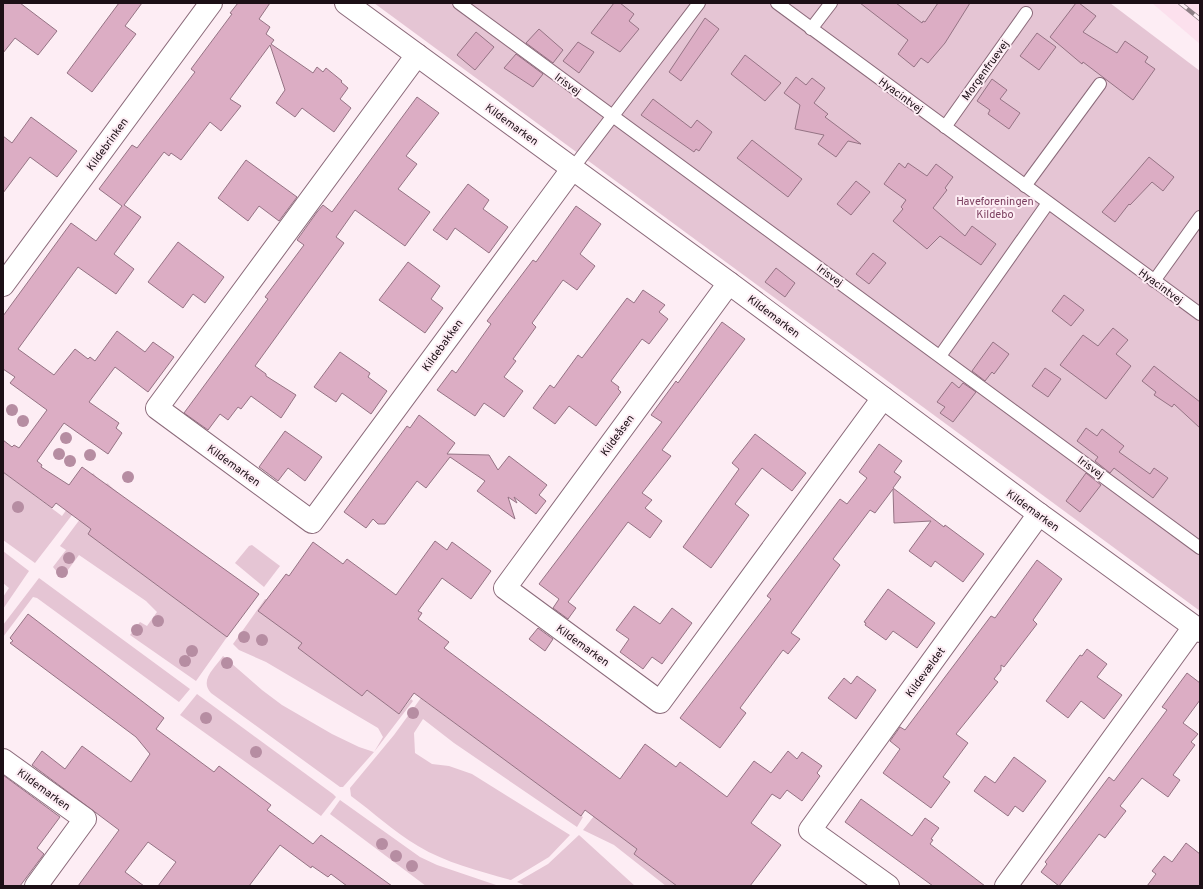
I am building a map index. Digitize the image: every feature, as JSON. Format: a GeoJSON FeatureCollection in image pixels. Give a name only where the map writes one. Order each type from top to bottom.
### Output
{"type":"FeatureCollection","features":[{"type":"Feature","properties":{"kind":"street","name":"Kildebrinken"},"geometry":{"type":"LineString","coordinates":[[3,285],[211,3]]}},
{"type":"Feature","properties":{"kind":"street","name":"Kildemarken"},"geometry":{"type":"LineString","coordinates":[[346,3],[573,168],[1039,514],[1197,629]]}},
{"type":"Feature","properties":{"kind":"street","name":"Kildemarken"},"geometry":{"type":"LineString","coordinates":[[312,522],[157,408],[417,55]]}},
{"type":"Feature","properties":{"kind":"street","name":"Kildebakken"},"geometry":{"type":"LineString","coordinates":[[312,522],[573,168]]}},
{"type":"Feature","properties":{"kind":"street","name":"Kildeåsen"},"geometry":{"type":"LineString","coordinates":[[505,588],[729,283]]}},
{"type":"Feature","properties":{"kind":"street","name":"Kildemarken"},"geometry":{"type":"LineString","coordinates":[[505,588],[660,702],[725,616],[883,398]]}},
{"type":"Feature","properties":{"kind":"street","name":"Kildevældet"},"geometry":{"type":"LineString","coordinates":[[888,886],[810,830],[1039,514]]}},
{"type":"Feature","properties":{"kind":"street"},"geometry":{"type":"LineString","coordinates":[[1006,886],[1197,629]]}},
{"type":"Feature","properties":{"kind":"street","name":"Kildemarken"},"geometry":{"type":"LineString","coordinates":[[3,760],[85,819],[36,886]]}},
{"type":"Feature","properties":{"kind":"lane","name":"Irisvej"},"geometry":{"type":"LineString","coordinates":[[459,3],[1200,548]]}},
{"type":"Feature","properties":{"kind":"lane"},"geometry":{"type":"LineString","coordinates":[[573,168],[699,3]]}},
{"type":"Feature","properties":{"kind":"lane","name":"Hyacintvej"},"geometry":{"type":"LineString","coordinates":[[776,3],[1200,314]]}},
{"type":"Feature","properties":{"kind":"lane"},"geometry":{"type":"LineString","coordinates":[[811,29],[831,3]]}},
{"type":"Feature","properties":{"kind":"lane","name":"Morgenfruevej"},"geometry":{"type":"LineString","coordinates":[[944,127],[1026,13]]}},
{"type":"Feature","properties":{"kind":"lane"},"geometry":{"type":"LineString","coordinates":[[1025,186],[1100,84]]}},
{"type":"Feature","properties":{"kind":"lane"},"geometry":{"type":"LineString","coordinates":[[940,356],[1048,203]]}},
{"type":"Feature","properties":{"kind":"lane"},"geometry":{"type":"LineString","coordinates":[[1154,280],[1200,217]]}},
{"type":"Feature","properties":{"kind":"shaded area"},"geometry":{"type":"Polygon","coordinates":[[[1152,3],[1200,3],[1200,44],[1152,3]]]}},
{"type":"Feature","properties":{"kind":"green space","name":"Haveforeningen Kildebo"},"geometry":{"type":"Polygon","coordinates":[[[374,3],[1110,3],[1200,71],[1200,611],[374,3]]]}},
{"type":"Feature","properties":{"kind":"green space"},"geometry":{"type":"Polygon","coordinates":[[[3,472],[62,516],[93,473],[99,480],[35,563],[3,540],[3,472]]]}},
{"type":"Feature","properties":{"kind":"green space"},"geometry":{"type":"Polygon","coordinates":[[[107,483],[118,493],[88,534],[227,637],[196,681],[130,635],[140,622],[147,626],[157,612],[146,601],[79,555],[62,578],[53,567],[66,550],[60,546],[107,483]]]}},
{"type":"Feature","properties":{"kind":"green space"},"geometry":{"type":"Polygon","coordinates":[[[252,545],[280,566],[264,587],[235,563],[249,546],[252,545]]]}},
{"type":"Feature","properties":{"kind":"green space"},"geometry":{"type":"Polygon","coordinates":[[[3,551],[29,571],[3,609],[3,597],[9,588],[3,583],[3,551]]]}},
{"type":"Feature","properties":{"kind":"green space"},"geometry":{"type":"Polygon","coordinates":[[[39,578],[190,689],[179,702],[37,598],[33,597],[3,637],[3,625],[39,578]]]}},
{"type":"Feature","properties":{"kind":"green space"},"geometry":{"type":"Polygon","coordinates":[[[265,599],[267,599],[259,610],[302,643],[298,648],[362,696],[367,690],[399,714],[411,699],[413,701],[374,752],[383,737],[378,728],[266,662],[239,650],[233,644],[265,599]]]}},
{"type":"Feature","properties":{"kind":"green space"},"geometry":{"type":"Polygon","coordinates":[[[223,656],[262,690],[282,705],[332,734],[359,747],[374,752],[343,787],[340,787],[211,693],[208,688],[207,679],[223,656]]]}},
{"type":"Feature","properties":{"kind":"green space"},"geometry":{"type":"Polygon","coordinates":[[[434,680],[423,700],[583,817],[577,827],[454,743],[423,719],[414,733],[415,753],[432,764],[449,766],[472,774],[570,835],[549,857],[511,880],[463,866],[429,852],[400,835],[351,796],[350,788],[394,735],[434,680]]]}},
{"type":"Feature","properties":{"kind":"green space"},"geometry":{"type":"Polygon","coordinates":[[[197,694],[333,794],[336,797],[321,816],[180,715],[197,694]]]}},
{"type":"Feature","properties":{"kind":"green space"},"geometry":{"type":"Polygon","coordinates":[[[340,800],[420,857],[437,865],[499,886],[426,886],[330,814],[340,800]]]}},
{"type":"Feature","properties":{"kind":"green space"},"geometry":{"type":"Polygon","coordinates":[[[594,816],[637,849],[634,854],[677,886],[666,886],[614,845],[583,830],[594,816]]]}},
{"type":"Feature","properties":{"kind":"green space"},"geometry":{"type":"Polygon","coordinates":[[[579,835],[635,886],[526,886],[517,882],[548,864],[579,835]]]}},
{"type":"Feature","properties":{"kind":"building"},"geometry":{"type":"Polygon","coordinates":[[[3,3],[20,3],[57,31],[38,55],[15,38],[3,53],[3,3]]]}},
{"type":"Feature","properties":{"kind":"building"},"geometry":{"type":"Polygon","coordinates":[[[119,3],[142,3],[125,26],[136,34],[92,92],[67,73],[119,3]]]}},
{"type":"Feature","properties":{"kind":"building"},"geometry":{"type":"Polygon","coordinates":[[[238,3],[270,3],[259,19],[270,27],[266,34],[274,40],[271,44],[313,73],[317,67],[323,72],[326,68],[348,88],[340,99],[351,108],[334,132],[302,108],[295,117],[276,103],[285,90],[270,45],[230,99],[241,106],[221,131],[210,122],[181,160],[171,153],[169,156],[164,152],[124,205],[141,217],[114,254],[134,269],[116,294],[78,267],[18,349],[54,375],[75,349],[88,359],[90,357],[95,361],[117,331],[145,352],[153,342],[174,357],[148,392],[115,367],[89,402],[119,423],[116,428],[122,433],[108,454],[64,423],[37,461],[42,465],[41,467],[69,485],[82,467],[259,594],[227,637],[88,534],[91,529],[56,503],[52,508],[3,472],[3,440],[12,447],[14,445],[19,448],[47,410],[10,383],[15,377],[3,369],[3,316],[71,223],[96,241],[122,206],[99,189],[132,145],[137,148],[195,72],[191,69],[232,14],[230,13],[238,3]]]}},
{"type":"Feature","properties":{"kind":"building"},"geometry":{"type":"Polygon","coordinates":[[[614,3],[620,3],[634,14],[629,21],[639,29],[620,52],[591,33],[614,3]]]}},
{"type":"Feature","properties":{"kind":"building"},"geometry":{"type":"Polygon","coordinates":[[[860,3],[896,3],[922,23],[923,21],[925,22],[938,3],[970,3],[945,43],[928,63],[921,58],[914,67],[898,54],[908,40],[860,3]]]}},
{"type":"Feature","properties":{"kind":"building"},"geometry":{"type":"Polygon","coordinates":[[[1076,3],[1079,3],[1096,16],[1083,32],[1117,53],[1125,41],[1148,57],[1145,62],[1155,69],[1133,100],[1083,62],[1082,64],[1050,37],[1076,3]]]}},
{"type":"Feature","properties":{"kind":"building"},"geometry":{"type":"Polygon","coordinates":[[[705,18],[719,29],[681,81],[669,72],[705,18]]]}},
{"type":"Feature","properties":{"kind":"building"},"geometry":{"type":"Polygon","coordinates":[[[539,29],[563,50],[553,63],[526,43],[539,29]]]}},
{"type":"Feature","properties":{"kind":"building"},"geometry":{"type":"Polygon","coordinates":[[[476,32],[494,47],[475,70],[457,55],[476,32]]]}},
{"type":"Feature","properties":{"kind":"building"},"geometry":{"type":"Polygon","coordinates":[[[1037,33],[1056,47],[1039,70],[1020,56],[1037,33]]]}},
{"type":"Feature","properties":{"kind":"building"},"geometry":{"type":"Polygon","coordinates":[[[578,42],[594,52],[579,73],[563,61],[578,42]]]}},
{"type":"Feature","properties":{"kind":"building"},"geometry":{"type":"Polygon","coordinates":[[[516,54],[543,74],[533,87],[504,68],[516,54]]]}},
{"type":"Feature","properties":{"kind":"building"},"geometry":{"type":"Polygon","coordinates":[[[745,55],[781,83],[765,101],[731,74],[745,55]]]}},
{"type":"Feature","properties":{"kind":"building"},"geometry":{"type":"Polygon","coordinates":[[[796,77],[806,85],[812,78],[825,88],[814,103],[828,114],[825,117],[861,144],[848,141],[836,157],[818,144],[824,135],[795,129],[800,105],[784,93],[796,77]]]}},
{"type":"Feature","properties":{"kind":"building"},"geometry":{"type":"Polygon","coordinates":[[[992,79],[1007,90],[1000,99],[1020,113],[1009,129],[988,114],[990,110],[977,101],[992,79]]]}},
{"type":"Feature","properties":{"kind":"building"},"geometry":{"type":"Polygon","coordinates":[[[417,97],[439,113],[406,156],[417,164],[398,189],[430,212],[405,246],[355,210],[336,237],[344,243],[255,366],[266,374],[266,376],[296,395],[281,418],[251,396],[241,409],[238,407],[228,420],[220,414],[208,430],[184,413],[268,299],[265,297],[304,245],[297,240],[317,212],[323,205],[332,212],[417,97]]]}},
{"type":"Feature","properties":{"kind":"building"},"geometry":{"type":"Polygon","coordinates":[[[653,99],[691,128],[697,120],[712,132],[699,151],[696,149],[694,152],[641,115],[653,99]]]}},
{"type":"Feature","properties":{"kind":"building"},"geometry":{"type":"Polygon","coordinates":[[[31,117],[77,151],[57,177],[30,157],[3,193],[3,136],[12,143],[31,117]]]}},
{"type":"Feature","properties":{"kind":"building"},"geometry":{"type":"Polygon","coordinates":[[[752,140],[802,179],[788,197],[737,158],[752,140]]]}},
{"type":"Feature","properties":{"kind":"building"},"geometry":{"type":"Polygon","coordinates":[[[1149,157],[1174,177],[1163,191],[1152,182],[1130,205],[1129,204],[1115,222],[1102,212],[1149,157]]]}},
{"type":"Feature","properties":{"kind":"building"},"geometry":{"type":"Polygon","coordinates":[[[246,160],[297,197],[279,221],[259,206],[248,221],[218,198],[246,160]]]}},
{"type":"Feature","properties":{"kind":"building"},"geometry":{"type":"Polygon","coordinates":[[[899,163],[905,168],[908,163],[927,176],[936,164],[953,177],[945,188],[947,190],[933,208],[965,236],[972,226],[996,244],[981,265],[940,236],[927,249],[893,221],[903,209],[901,207],[906,200],[884,184],[899,163]]]}},
{"type":"Feature","properties":{"kind":"building"},"geometry":{"type":"Polygon","coordinates":[[[856,181],[870,192],[851,215],[837,204],[856,181]]]}},
{"type":"Feature","properties":{"kind":"building"},"geometry":{"type":"Polygon","coordinates":[[[468,184],[489,200],[483,209],[508,227],[489,253],[455,228],[447,240],[433,230],[468,184]]]}},
{"type":"Feature","properties":{"kind":"building"},"geometry":{"type":"Polygon","coordinates":[[[576,206],[601,224],[580,254],[595,266],[577,290],[563,280],[532,323],[536,327],[513,359],[516,361],[504,377],[523,391],[504,417],[484,403],[475,416],[437,390],[452,370],[456,373],[491,324],[487,321],[533,260],[536,262],[576,206]]]}},
{"type":"Feature","properties":{"kind":"building"},"geometry":{"type":"Polygon","coordinates":[[[178,242],[224,277],[205,303],[193,294],[183,308],[148,282],[178,242]]]}},
{"type":"Feature","properties":{"kind":"building"},"geometry":{"type":"Polygon","coordinates":[[[873,253],[886,263],[869,284],[856,274],[873,253]]]}},
{"type":"Feature","properties":{"kind":"building"},"geometry":{"type":"Polygon","coordinates":[[[408,262],[440,286],[431,299],[443,308],[425,333],[379,300],[408,262]]]}},
{"type":"Feature","properties":{"kind":"building"},"geometry":{"type":"Polygon","coordinates":[[[776,268],[795,283],[785,297],[765,282],[776,268]]]}},
{"type":"Feature","properties":{"kind":"building"},"geometry":{"type":"Polygon","coordinates":[[[643,290],[665,305],[659,312],[668,319],[649,344],[642,339],[611,381],[619,387],[618,389],[621,392],[596,426],[569,406],[555,424],[533,408],[550,385],[554,388],[578,355],[582,358],[627,298],[634,303],[643,290]]]}},
{"type":"Feature","properties":{"kind":"building"},"geometry":{"type":"Polygon","coordinates":[[[1064,295],[1084,310],[1071,326],[1052,311],[1064,295]]]}},
{"type":"Feature","properties":{"kind":"building"},"geometry":{"type":"Polygon","coordinates":[[[722,322],[745,339],[662,450],[671,456],[642,493],[652,500],[645,508],[662,521],[650,538],[628,522],[568,602],[576,608],[568,619],[553,608],[559,599],[539,584],[662,422],[651,415],[676,381],[678,383],[722,322]]]}},
{"type":"Feature","properties":{"kind":"building"},"geometry":{"type":"Polygon","coordinates":[[[1113,328],[1128,340],[1116,354],[1131,366],[1106,399],[1060,365],[1083,335],[1098,346],[1113,328]]]}},
{"type":"Feature","properties":{"kind":"building"},"geometry":{"type":"Polygon","coordinates":[[[993,342],[1009,354],[994,374],[992,372],[985,381],[972,371],[993,342]]]}},
{"type":"Feature","properties":{"kind":"building"},"geometry":{"type":"Polygon","coordinates":[[[340,352],[370,373],[368,377],[387,391],[371,414],[342,393],[336,402],[314,387],[340,352]]]}},
{"type":"Feature","properties":{"kind":"building"},"geometry":{"type":"Polygon","coordinates":[[[1154,366],[1200,402],[1200,428],[1174,404],[1172,407],[1154,395],[1156,392],[1142,381],[1154,366]]]}},
{"type":"Feature","properties":{"kind":"building"},"geometry":{"type":"Polygon","coordinates":[[[1045,368],[1061,379],[1048,397],[1032,386],[1045,368]]]}},
{"type":"Feature","properties":{"kind":"building"},"geometry":{"type":"Polygon","coordinates":[[[952,382],[959,388],[963,383],[976,392],[953,422],[940,413],[945,407],[937,402],[952,382]]]}},
{"type":"Feature","properties":{"kind":"building"},"geometry":{"type":"Polygon","coordinates":[[[419,415],[455,443],[447,454],[489,455],[498,470],[509,456],[547,485],[539,495],[546,501],[536,514],[514,497],[517,503],[508,497],[515,519],[477,491],[485,481],[450,457],[426,488],[417,481],[385,524],[378,524],[373,519],[366,528],[344,512],[407,426],[410,428],[419,415]]]}},
{"type":"Feature","properties":{"kind":"building"},"geometry":{"type":"Polygon","coordinates":[[[1086,428],[1097,436],[1102,429],[1124,446],[1119,452],[1150,474],[1154,468],[1168,478],[1153,498],[1114,468],[1110,473],[1095,461],[1098,457],[1077,441],[1086,428]]]}},
{"type":"Feature","properties":{"kind":"building"},"geometry":{"type":"Polygon","coordinates":[[[285,431],[322,457],[305,481],[288,468],[278,481],[259,467],[285,431]]]}},
{"type":"Feature","properties":{"kind":"building"},"geometry":{"type":"Polygon","coordinates":[[[755,434],[806,473],[792,491],[762,468],[735,504],[749,515],[711,568],[683,547],[739,469],[732,463],[755,434]]]}},
{"type":"Feature","properties":{"kind":"building"},"geometry":{"type":"Polygon","coordinates":[[[879,444],[902,461],[894,472],[901,477],[893,488],[944,527],[945,525],[984,554],[963,582],[935,561],[931,567],[909,551],[931,521],[894,523],[893,489],[875,513],[870,510],[833,559],[840,565],[791,633],[800,639],[788,654],[783,650],[740,708],[746,713],[720,748],[680,718],[771,599],[767,596],[840,499],[847,504],[867,478],[859,472],[879,444]]]}},
{"type":"Feature","properties":{"kind":"building"},"geometry":{"type":"Polygon","coordinates":[[[1086,473],[1101,485],[1080,512],[1066,501],[1086,473]]]}},
{"type":"Feature","properties":{"kind":"building"},"geometry":{"type":"Polygon","coordinates":[[[435,541],[447,550],[452,542],[491,571],[471,599],[442,578],[418,611],[422,613],[418,619],[449,642],[444,648],[620,779],[645,744],[676,767],[680,762],[727,797],[754,761],[771,773],[788,751],[797,759],[802,752],[822,766],[817,773],[820,776],[802,801],[787,790],[780,799],[772,794],[751,823],[781,845],[750,886],[677,886],[634,854],[637,849],[585,810],[581,816],[414,693],[399,714],[367,690],[362,696],[298,648],[302,643],[258,611],[286,574],[289,576],[313,542],[343,564],[347,559],[396,595],[435,541]]]}},
{"type":"Feature","properties":{"kind":"building"},"geometry":{"type":"Polygon","coordinates":[[[1037,560],[1062,579],[1033,620],[1037,624],[1004,667],[1001,665],[1001,670],[994,679],[998,682],[956,734],[968,743],[943,777],[950,782],[931,808],[883,773],[900,749],[890,741],[900,727],[905,730],[991,616],[995,618],[1037,560]]]}},
{"type":"Feature","properties":{"kind":"building"},"geometry":{"type":"Polygon","coordinates":[[[888,589],[935,623],[917,648],[893,631],[886,640],[865,625],[866,623],[864,622],[888,589]]]}},
{"type":"Feature","properties":{"kind":"building"},"geometry":{"type":"Polygon","coordinates":[[[634,606],[660,624],[672,608],[692,623],[662,664],[652,657],[643,669],[620,652],[629,639],[616,630],[634,606]]]}},
{"type":"Feature","properties":{"kind":"building"},"geometry":{"type":"Polygon","coordinates":[[[28,614],[164,718],[156,729],[214,772],[219,766],[271,805],[267,810],[313,844],[321,835],[392,886],[347,886],[331,874],[328,877],[312,866],[311,868],[280,845],[249,886],[158,886],[176,862],[148,842],[125,872],[144,886],[78,886],[119,830],[32,765],[42,751],[65,769],[82,746],[131,782],[150,754],[136,737],[10,643],[13,641],[10,638],[28,614]]]}},
{"type":"Feature","properties":{"kind":"building"},"geometry":{"type":"Polygon","coordinates":[[[538,628],[553,639],[545,651],[529,639],[538,628]]]}},
{"type":"Feature","properties":{"kind":"building"},"geometry":{"type":"Polygon","coordinates":[[[1087,649],[1107,664],[1097,677],[1122,695],[1104,719],[1081,701],[1068,718],[1046,701],[1080,655],[1082,656],[1087,649]]]}},
{"type":"Feature","properties":{"kind":"building"},"geometry":{"type":"Polygon","coordinates":[[[1187,673],[1200,683],[1200,700],[1183,723],[1198,734],[1191,742],[1195,745],[1173,775],[1180,780],[1168,797],[1142,778],[1120,806],[1126,811],[1105,838],[1099,834],[1059,886],[1041,872],[1047,864],[1045,862],[1109,777],[1114,781],[1167,710],[1162,707],[1187,673]]]}},
{"type":"Feature","properties":{"kind":"building"},"geometry":{"type":"Polygon","coordinates":[[[857,676],[876,690],[856,719],[828,698],[844,678],[851,684],[857,676]]]}},
{"type":"Feature","properties":{"kind":"building"},"geometry":{"type":"Polygon","coordinates":[[[1014,757],[1046,781],[1023,812],[1015,806],[1008,816],[974,791],[985,776],[995,783],[1014,757]]]}},
{"type":"Feature","properties":{"kind":"building"},"geometry":{"type":"Polygon","coordinates":[[[3,775],[60,817],[37,848],[44,854],[20,886],[3,886],[3,775]]]}},
{"type":"Feature","properties":{"kind":"building"},"geometry":{"type":"Polygon","coordinates":[[[861,799],[912,836],[925,818],[939,828],[931,839],[933,840],[930,844],[985,886],[933,886],[845,822],[861,799]]]}},
{"type":"Feature","properties":{"kind":"building"},"geometry":{"type":"Polygon","coordinates":[[[1186,843],[1200,854],[1200,886],[1147,886],[1156,874],[1152,871],[1164,856],[1172,862],[1186,843]]]}},
{"type":"Feature","properties":{"kind":"railway"},"geometry":{"type":"LineString","coordinates":[[1180,3],[1200,19]]}}]}
